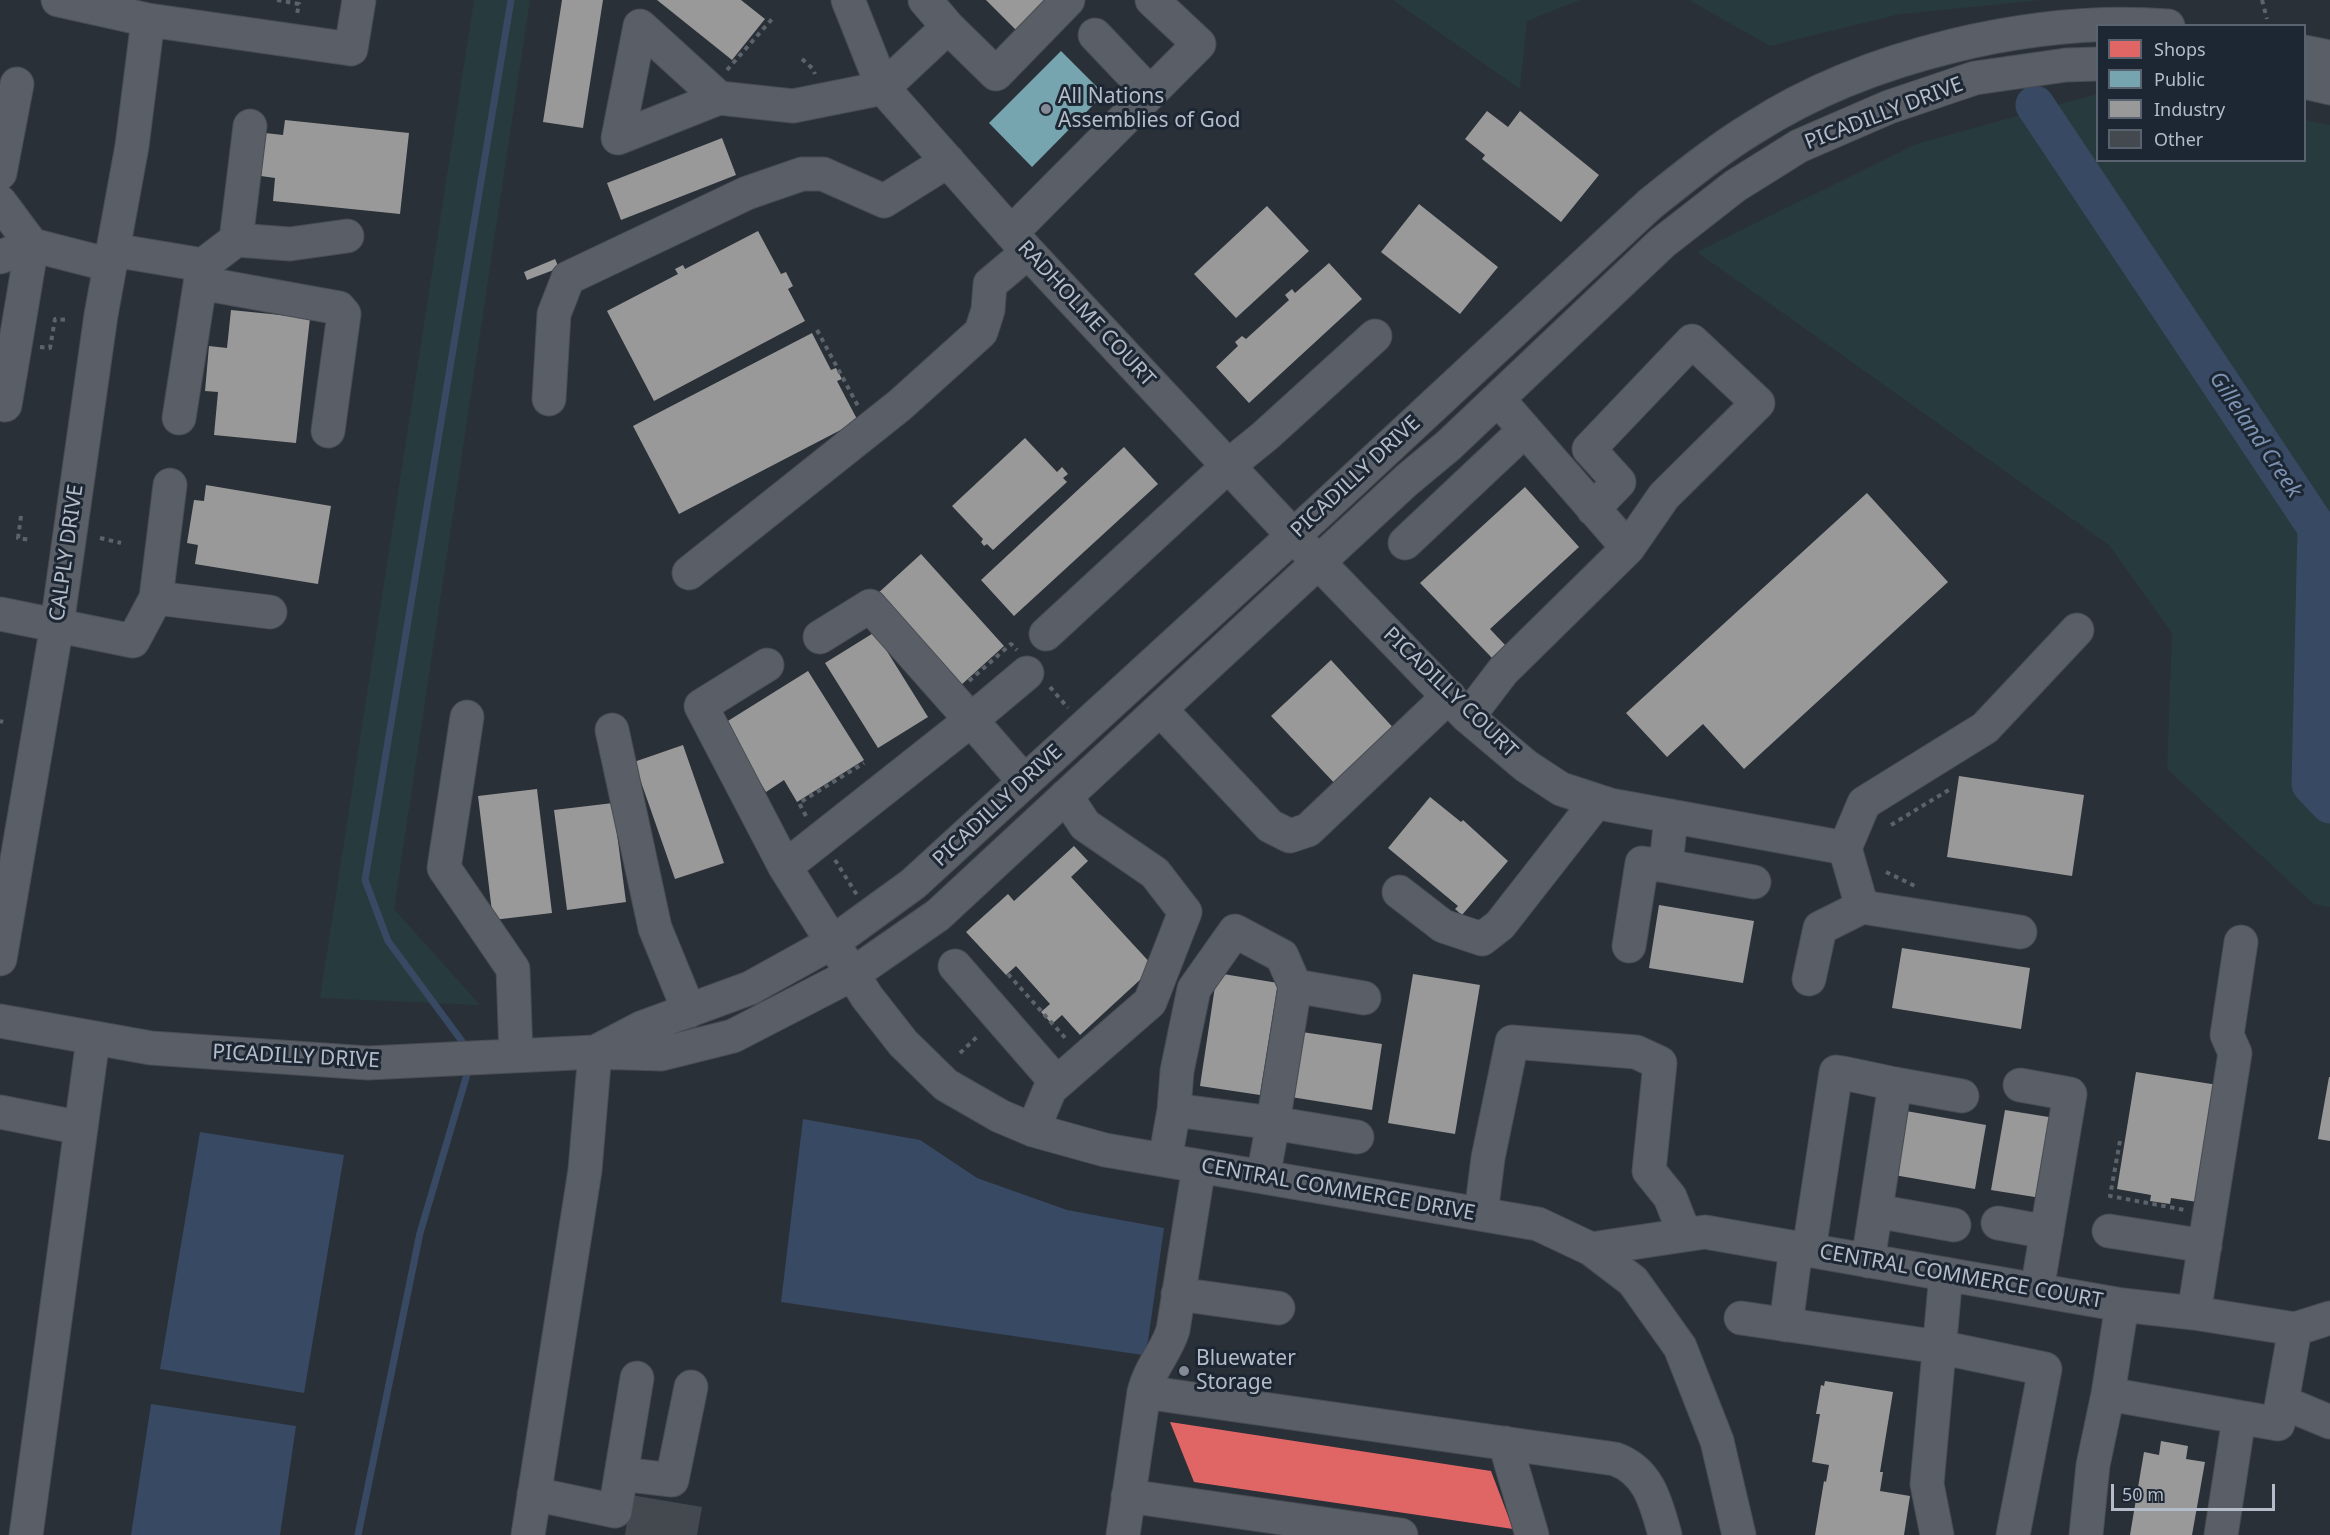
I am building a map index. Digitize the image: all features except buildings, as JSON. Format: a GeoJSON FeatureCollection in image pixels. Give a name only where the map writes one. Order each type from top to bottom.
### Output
{"type":"FeatureCollection","features":[{"type":"Feature","properties":{"kind":"street"},"geometry":{"type":"LineString","coordinates":[[58,0],[148,20],[351,49],[359,0]]}},
{"type":"Feature","properties":{"kind":"street","name":"RADHOLME COURT"},"geometry":{"type":"LineString","coordinates":[[848,0],[883,88],[1019,242],[1294,536]]}},
{"type":"Feature","properties":{"kind":"street"},"geometry":{"type":"LineString","coordinates":[[925,0],[948,27],[996,74],[1068,0]]}},
{"type":"Feature","properties":{"kind":"street"},"geometry":{"type":"LineString","coordinates":[[688,573],[900,405],[981,332],[988,310],[990,284],[1019,242],[1150,93],[1198,44],[1152,0]]}},
{"type":"Feature","properties":{"kind":"street"},"geometry":{"type":"LineString","coordinates":[[2166,24],[2167,0]]}},
{"type":"Feature","properties":{"kind":"street","name":"CALPLY DRIVE"},"geometry":{"type":"LineString","coordinates":[[0,959],[57,625],[101,315],[132,146],[148,20]]}},
{"type":"Feature","properties":{"kind":"street","name":"PICADILLY DRIVE"},"geometry":{"type":"LineString","coordinates":[[595,1052],[641,1028],[750,988],[833,942],[913,884],[1294,536],[1650,204],[1709,158],[1754,127],[1819,92],[1890,64],[1949,46],[2009,35],[2096,25]]}},
{"type":"Feature","properties":{"kind":"street"},"geometry":{"type":"LineString","coordinates":[[721,88],[793,106],[883,88],[948,27]]}},
{"type":"Feature","properties":{"kind":"street"},"geometry":{"type":"LineString","coordinates":[[1095,35],[1150,93]]}},
{"type":"Feature","properties":{"kind":"street"},"geometry":{"type":"LineString","coordinates":[[2306,52],[2330,57]]}},
{"type":"Feature","properties":{"kind":"street","name":"PICADILLY DRIVE"},"geometry":{"type":"LineString","coordinates":[[0,1021],[151,1048],[368,1063],[595,1052],[661,1054],[733,1036],[853,974],[938,915],[1498,399],[1662,243],[1736,186],[1799,146],[1888,107],[1975,78],[2066,64],[2096,64]]}},
{"type":"Feature","properties":{"kind":"street"},"geometry":{"type":"LineString","coordinates":[[2306,82],[2330,88]]}},
{"type":"Feature","properties":{"kind":"street"},"geometry":{"type":"LineString","coordinates":[[0,173],[17,84]]}},
{"type":"Feature","properties":{"kind":"street"},"geometry":{"type":"LineString","coordinates":[[179,418],[202,274],[236,240],[250,126]]}},
{"type":"Feature","properties":{"kind":"street"},"geometry":{"type":"LineString","coordinates":[[549,399],[554,314],[568,278],[747,193],[802,174],[823,174],[884,201],[948,161]]}},
{"type":"Feature","properties":{"kind":"street"},"geometry":{"type":"LineString","coordinates":[[0,202],[32,245],[5,405]]}},
{"type":"Feature","properties":{"kind":"street"},"geometry":{"type":"LineString","coordinates":[[236,240],[290,244],[347,236]]}},
{"type":"Feature","properties":{"kind":"street"},"geometry":{"type":"LineString","coordinates":[[0,258],[32,245],[202,274],[339,308],[344,314],[328,431]]}},
{"type":"Feature","properties":{"kind":"street"},"geometry":{"type":"LineString","coordinates":[[1046,634],[1228,466],[1265,436],[1375,336]]}},
{"type":"Feature","properties":{"kind":"street"},"geometry":{"type":"LineString","coordinates":[[1160,709],[1270,826],[1290,836],[1308,830],[1503,671],[1628,548],[1664,495],[1758,403],[1692,341],[1589,449],[1619,482],[1593,508]]}},
{"type":"Feature","properties":{"kind":"street"},"geometry":{"type":"LineString","coordinates":[[1498,399],[1628,548]]}},
{"type":"Feature","properties":{"kind":"street"},"geometry":{"type":"LineString","coordinates":[[1405,543],[1525,430]]}},
{"type":"Feature","properties":{"kind":"street"},"geometry":{"type":"LineString","coordinates":[[0,614],[133,641],[156,598],[170,485]]}},
{"type":"Feature","properties":{"kind":"street","name":"PICADILLY COURT"},"geometry":{"type":"LineString","coordinates":[[1294,536],[1458,706],[1527,766],[1561,789],[1597,801],[1845,848]]}},
{"type":"Feature","properties":{"kind":"street"},"geometry":{"type":"LineString","coordinates":[[156,598],[270,612]]}},
{"type":"Feature","properties":{"kind":"street"},"geometry":{"type":"LineString","coordinates":[[820,637],[870,606],[1024,781]]}},
{"type":"Feature","properties":{"kind":"street"},"geometry":{"type":"LineString","coordinates":[[1862,907],[1845,848],[1864,803],[1985,728],[2077,630]]}},
{"type":"Feature","properties":{"kind":"street","name":"CENTRAL COMMERCE DRIVE"},"geometry":{"type":"LineString","coordinates":[[767,665],[701,706],[785,867],[867,997],[903,1043],[946,1085],[1000,1116],[1033,1130],[1105,1150],[1538,1224],[1591,1249],[1633,1281],[1680,1347],[1717,1441],[1739,1535]]}},
{"type":"Feature","properties":{"kind":"street"},"geometry":{"type":"LineString","coordinates":[[785,867],[1026,674]]}},
{"type":"Feature","properties":{"kind":"street"},"geometry":{"type":"LineString","coordinates":[[467,717],[444,868],[513,969],[516,1055]]}},
{"type":"Feature","properties":{"kind":"street"},"geometry":{"type":"LineString","coordinates":[[612,730],[655,928],[689,1011]]}},
{"type":"Feature","properties":{"kind":"street"},"geometry":{"type":"LineString","coordinates":[[1033,1130],[1050,1089],[1150,1002],[1185,912],[1155,873],[1085,825],[1066,796]]}},
{"type":"Feature","properties":{"kind":"street"},"geometry":{"type":"LineString","coordinates":[[1399,892],[1443,926],[1482,939],[1500,925],[1597,801]]}},
{"type":"Feature","properties":{"kind":"street"},"geometry":{"type":"LineString","coordinates":[[1666,866],[1671,816]]}},
{"type":"Feature","properties":{"kind":"street"},"geometry":{"type":"LineString","coordinates":[[1629,945],[1642,863],[1754,882]]}},
{"type":"Feature","properties":{"kind":"street"},"geometry":{"type":"LineString","coordinates":[[1809,979],[1820,928],[1862,907],[2020,932]]}},
{"type":"Feature","properties":{"kind":"street"},"geometry":{"type":"LineString","coordinates":[[1165,1160],[1174,1110],[1177,1071],[1194,988],[1235,930],[1282,956],[1295,986],[1263,1177]]}},
{"type":"Feature","properties":{"kind":"street"},"geometry":{"type":"LineString","coordinates":[[2194,1313],[2235,1053],[2227,1035],[2241,942]]}},
{"type":"Feature","properties":{"kind":"street"},"geometry":{"type":"LineString","coordinates":[[956,966],[1057,1083]]}},
{"type":"Feature","properties":{"kind":"street"},"geometry":{"type":"LineString","coordinates":[[1295,986],[1364,998]]}},
{"type":"Feature","properties":{"kind":"street"},"geometry":{"type":"LineString","coordinates":[[26,1535],[93,1039]]}},
{"type":"Feature","properties":{"kind":"street"},"geometry":{"type":"LineString","coordinates":[[1481,1214],[1488,1158],[1512,1042],[1636,1052],[1659,1063],[1648,1171],[1670,1197],[1685,1235]]}},
{"type":"Feature","properties":{"kind":"street"},"geometry":{"type":"LineString","coordinates":[[528,1535],[585,1170],[595,1052]]}},
{"type":"Feature","properties":{"kind":"street"},"geometry":{"type":"LineString","coordinates":[[1786,1325],[1836,1072],[1962,1096]]}},
{"type":"Feature","properties":{"kind":"street"},"geometry":{"type":"LineString","coordinates":[[1868,1261],[1895,1084]]}},
{"type":"Feature","properties":{"kind":"street"},"geometry":{"type":"LineString","coordinates":[[2020,1084],[2070,1094],[2037,1290]]}},
{"type":"Feature","properties":{"kind":"street"},"geometry":{"type":"LineString","coordinates":[[1174,1110],[1357,1137]]}},
{"type":"Feature","properties":{"kind":"street"},"geometry":{"type":"LineString","coordinates":[[0,1112],[81,1128]]}},
{"type":"Feature","properties":{"kind":"street"},"geometry":{"type":"LineString","coordinates":[[1122,1535],[1144,1392],[1149,1373],[1170,1338],[1198,1166]]}},
{"type":"Feature","properties":{"kind":"street"},"geometry":{"type":"LineString","coordinates":[[1876,1211],[1954,1225]]}},
{"type":"Feature","properties":{"kind":"street"},"geometry":{"type":"LineString","coordinates":[[1998,1223],[2047,1232]]}},
{"type":"Feature","properties":{"kind":"street"},"geometry":{"type":"LineString","coordinates":[[2109,1232],[2207,1230]]}},
{"type":"Feature","properties":{"kind":"street","name":"CENTRAL COMMERCE COURT"},"geometry":{"type":"LineString","coordinates":[[1591,1249],[1705,1232],[2122,1305],[2194,1313],[2295,1329],[2330,1318]]}},
{"type":"Feature","properties":{"kind":"street"},"geometry":{"type":"LineString","coordinates":[[1937,1535],[1927,1484],[1946,1274]]}},
{"type":"Feature","properties":{"kind":"street"},"geometry":{"type":"LineString","coordinates":[[1178,1294],[1278,1308]]}},
{"type":"Feature","properties":{"kind":"street"},"geometry":{"type":"LineString","coordinates":[[2086,1535],[2093,1465],[2109,1394],[2122,1305]]}},
{"type":"Feature","properties":{"kind":"street"},"geometry":{"type":"LineString","coordinates":[[1741,1318],[1939,1347],[2045,1369],[2013,1535]]}},
{"type":"Feature","properties":{"kind":"street"},"geometry":{"type":"LineString","coordinates":[[2109,1394],[2278,1424],[2295,1329]]}},
{"type":"Feature","properties":{"kind":"street"},"geometry":{"type":"LineString","coordinates":[[534,1494],[613,1523],[637,1378]]}},
{"type":"Feature","properties":{"kind":"street"},"geometry":{"type":"LineString","coordinates":[[621,1474],[672,1480],[691,1387]]}},
{"type":"Feature","properties":{"kind":"street"},"geometry":{"type":"LineString","coordinates":[[1144,1392],[1595,1455],[1629,1464],[1639,1472],[1648,1486],[1665,1535]]}},
{"type":"Feature","properties":{"kind":"street"},"geometry":{"type":"LineString","coordinates":[[2282,1402],[2330,1422]]}},
{"type":"Feature","properties":{"kind":"street"},"geometry":{"type":"LineString","coordinates":[[2221,1535],[2239,1418]]}},
{"type":"Feature","properties":{"kind":"street"},"geometry":{"type":"LineString","coordinates":[[1505,1443],[1532,1535]]}},
{"type":"Feature","properties":{"kind":"street"},"geometry":{"type":"LineString","coordinates":[[1128,1496],[1401,1535]]}},
{"type":"Feature","properties":{"kind":"path"},"geometry":{"type":"LineString","coordinates":[[277,0],[298,4],[295,23]]}},
{"type":"Feature","properties":{"kind":"path"},"geometry":{"type":"LineString","coordinates":[[2262,0],[2267,19]]}},
{"type":"Feature","properties":{"kind":"path"},"geometry":{"type":"LineString","coordinates":[[721,88],[733,63],[772,19]]}},
{"type":"Feature","properties":{"kind":"path"},"geometry":{"type":"LineString","coordinates":[[802,59],[813,69],[816,76]]}},
{"type":"Feature","properties":{"kind":"path"},"geometry":{"type":"LineString","coordinates":[[34,347],[50,348],[55,319],[68,320]]}},
{"type":"Feature","properties":{"kind":"path"},"geometry":{"type":"LineString","coordinates":[[817,330],[862,412]]}},
{"type":"Feature","properties":{"kind":"path"},"geometry":{"type":"LineString","coordinates":[[21,516],[18,538],[31,540]]}},
{"type":"Feature","properties":{"kind":"path"},"geometry":{"type":"LineString","coordinates":[[100,538],[121,543]]}},
{"type":"Feature","properties":{"kind":"path"},"geometry":{"type":"LineString","coordinates":[[808,819],[799,803],[864,763]]}},
{"type":"Feature","properties":{"kind":"path"},"geometry":{"type":"LineString","coordinates":[[1891,825],[1952,788]]}},
{"type":"Feature","properties":{"kind":"path"},"geometry":{"type":"LineString","coordinates":[[830,852],[862,903]]}},
{"type":"Feature","properties":{"kind":"path"},"geometry":{"type":"LineString","coordinates":[[1008,974],[1073,1047]]}},
{"type":"Feature","properties":{"kind":"path"},"geometry":{"type":"LineString","coordinates":[[960,1053],[981,1034]]}},
{"type":"Feature","properties":{"kind":"path"},"geometry":{"type":"LineString","coordinates":[[2120,1141],[2110,1196],[2207,1230]]}},
{"type":"Feature","properties":{"kind":"green space"},"geometry":{"type":"Polygon","coordinates":[[[474,0],[530,0],[394,909],[480,1005],[320,998],[474,0]]]}},
{"type":"Feature","properties":{"kind":"green space"},"geometry":{"type":"Polygon","coordinates":[[[1393,0],[1580,0],[1527,21],[1520,89],[1393,0]]]}},
{"type":"Feature","properties":{"kind":"green space"},"geometry":{"type":"Polygon","coordinates":[[[1689,0],[2042,0],[1900,14],[1770,46],[1689,0]]]}},
{"type":"Feature","properties":{"kind":"green space"},"geometry":{"type":"Polygon","coordinates":[[[2096,94],[2096,162],[2306,162],[2306,120],[2330,125],[2330,907],[2314,904],[2167,769],[2172,633],[2109,545],[1697,252],[1916,144],[2096,94]]]}},
{"type":"Feature","properties":{"kind":"water"},"geometry":{"type":"Polygon","coordinates":[[[803,1119],[920,1140],[977,1178],[1067,1210],[1164,1228],[1148,1341],[1143,1355],[781,1302],[803,1119]]]}},
{"type":"Feature","properties":{"kind":"water"},"geometry":{"type":"Polygon","coordinates":[[[200,1132],[344,1155],[304,1393],[160,1369],[200,1132]]]}},
{"type":"Feature","properties":{"kind":"water"},"geometry":{"type":"Polygon","coordinates":[[[151,1404],[296,1426],[280,1535],[131,1535],[151,1404]]]}},
{"type":"Feature","properties":{"kind":"waterway"},"geometry":{"type":"LineString","coordinates":[[464,1044],[388,941],[365,880],[511,0]]}},
{"type":"Feature","properties":{"kind":"waterway","name":"Gilleland Creek"},"geometry":{"type":"LineString","coordinates":[[2035,105],[2317,528],[2311,784],[2330,804]]}},
{"type":"Feature","properties":{"kind":"waterway"},"geometry":{"type":"LineString","coordinates":[[358,1535],[420,1233],[468,1071]]}},
{"type":"Feature","properties":{"kind":"place","name":"All Nations Assemblies of God"},"geometry":{"type":"Point","coordinates":[1046,109]}},
{"type":"Feature","properties":{"kind":"place","name":"Bluewater Storage"},"geometry":{"type":"Point","coordinates":[1184,1371]}}]}
